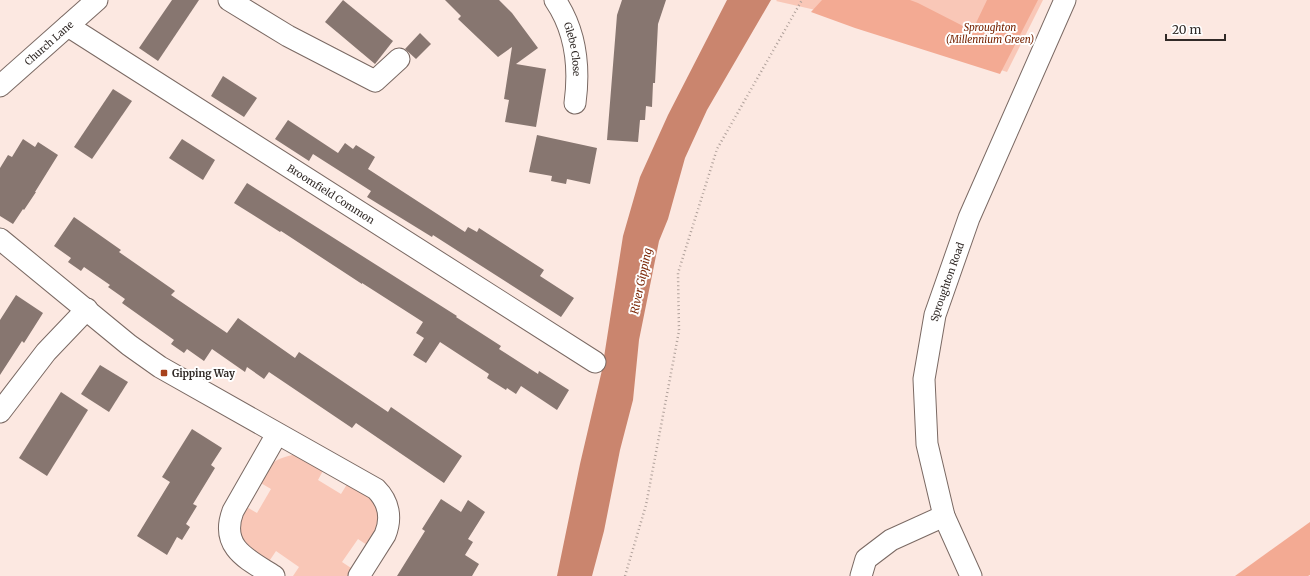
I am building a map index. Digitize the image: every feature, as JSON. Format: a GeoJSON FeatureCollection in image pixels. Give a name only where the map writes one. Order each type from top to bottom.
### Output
{"type":"FeatureCollection","features":[{"type":"Feature","properties":{"kind":"street","name":"Church Lane"},"geometry":{"type":"LineString","coordinates":[[0,86],[97,0]]}},
{"type":"Feature","properties":{"kind":"street"},"geometry":{"type":"LineString","coordinates":[[229,0],[288,36],[375,81],[399,59]]}},
{"type":"Feature","properties":{"kind":"street","name":"Glebe Close"},"geometry":{"type":"LineString","coordinates":[[555,0],[565,18],[574,43],[577,68],[575,103]]}},
{"type":"Feature","properties":{"kind":"street","name":"Sproughton Road"},"geometry":{"type":"LineString","coordinates":[[971,576],[944,516],[927,444],[924,378],[935,315],[969,218],[1065,0]]}},
{"type":"Feature","properties":{"kind":"street","name":"Broomfield Common"},"geometry":{"type":"LineString","coordinates":[[68,26],[595,362]]}},
{"type":"Feature","properties":{"kind":"street"},"geometry":{"type":"LineString","coordinates":[[0,239],[130,345],[160,367],[277,434],[376,488],[386,503],[388,512],[388,528],[385,536],[359,576]]}},
{"type":"Feature","properties":{"kind":"street"},"geometry":{"type":"LineString","coordinates":[[0,412],[46,352],[87,309]]}},
{"type":"Feature","properties":{"kind":"street"},"geometry":{"type":"LineString","coordinates":[[274,576],[242,556],[233,545],[229,530],[229,523],[233,511],[277,434]]}},
{"type":"Feature","properties":{"kind":"street"},"geometry":{"type":"LineString","coordinates":[[861,576],[866,559],[891,540],[944,516]]}},
{"type":"Feature","properties":{"kind":"path"},"geometry":{"type":"LineString","coordinates":[[625,576],[646,505],[679,331],[678,273],[717,149],[802,0]]}},
{"type":"Feature","properties":{"kind":"green space","name":"Sproughton (Millennium Green)"},"geometry":{"type":"Polygon","coordinates":[[[822,0],[910,0],[965,27],[976,23],[987,0],[1038,0],[1000,74],[855,28],[811,12],[822,0]]]}},
{"type":"Feature","properties":{"kind":"green space","name":"Sproughton (Millennium Green)"},"geometry":{"type":"Polygon","coordinates":[[[1043,0],[1007,72],[820,11],[776,1],[1043,0]]]}},
{"type":"Feature","properties":{"kind":"green space"},"geometry":{"type":"Polygon","coordinates":[[[292,455],[299,455],[325,467],[318,480],[341,494],[349,481],[367,492],[381,515],[370,547],[358,539],[342,562],[354,570],[350,576],[293,576],[299,567],[276,551],[268,563],[244,547],[237,520],[245,506],[257,513],[271,489],[259,482],[275,461],[292,455]]]}},
{"type":"Feature","properties":{"kind":"green space"},"geometry":{"type":"Polygon","coordinates":[[[1310,522],[1310,575],[1235,576],[1310,522]]]}},
{"type":"Feature","properties":{"kind":"water","name":"River Gipping"},"geometry":{"type":"Polygon","coordinates":[[[727,0],[771,0],[707,110],[685,158],[668,219],[659,241],[639,340],[633,400],[620,450],[604,531],[592,576],[557,576],[580,464],[602,370],[623,236],[640,177],[668,115],[727,0]]]}},
{"type":"Feature","properties":{"kind":"building"},"geometry":{"type":"Polygon","coordinates":[[[172,0],[199,0],[158,61],[139,48],[172,0]]]}},
{"type":"Feature","properties":{"kind":"building"},"geometry":{"type":"Polygon","coordinates":[[[343,0],[393,41],[375,64],[325,22],[343,0]]]}},
{"type":"Feature","properties":{"kind":"building"},"geometry":{"type":"Polygon","coordinates":[[[445,0],[499,0],[512,13],[538,48],[516,64],[546,69],[536,127],[505,122],[509,100],[504,99],[512,47],[498,57],[458,19],[461,16],[445,0]]]}},
{"type":"Feature","properties":{"kind":"building"},"geometry":{"type":"Polygon","coordinates":[[[622,0],[666,0],[658,24],[655,83],[653,83],[652,107],[646,106],[645,120],[640,120],[638,142],[607,140],[617,15],[622,0]]]}},
{"type":"Feature","properties":{"kind":"building"},"geometry":{"type":"Polygon","coordinates":[[[420,33],[431,44],[416,59],[405,49],[420,33]]]}},
{"type":"Feature","properties":{"kind":"building"},"geometry":{"type":"Polygon","coordinates":[[[223,76],[257,98],[244,117],[211,96],[223,76]]]}},
{"type":"Feature","properties":{"kind":"building"},"geometry":{"type":"Polygon","coordinates":[[[113,89],[132,101],[92,159],[74,147],[113,89]]]}},
{"type":"Feature","properties":{"kind":"building"},"geometry":{"type":"Polygon","coordinates":[[[288,120],[338,153],[345,143],[353,149],[356,145],[375,157],[368,169],[465,232],[468,227],[477,232],[479,228],[544,270],[540,276],[574,298],[561,317],[433,235],[432,237],[367,197],[371,191],[313,154],[309,161],[275,139],[288,120]]]}},
{"type":"Feature","properties":{"kind":"building"},"geometry":{"type":"Polygon","coordinates":[[[537,135],[597,148],[590,184],[567,179],[566,184],[551,181],[552,176],[529,172],[537,135]]]}},
{"type":"Feature","properties":{"kind":"building"},"geometry":{"type":"Polygon","coordinates":[[[23,139],[35,147],[38,142],[58,155],[36,192],[13,224],[0,216],[0,168],[8,155],[12,157],[23,139]]]}},
{"type":"Feature","properties":{"kind":"building"},"geometry":{"type":"Polygon","coordinates":[[[182,139],[215,160],[203,180],[169,158],[182,139]]]}},
{"type":"Feature","properties":{"kind":"building"},"geometry":{"type":"Polygon","coordinates":[[[247,183],[457,316],[456,317],[501,346],[499,349],[538,374],[539,371],[569,390],[557,410],[521,386],[516,394],[507,388],[506,390],[487,378],[489,374],[440,342],[426,363],[413,355],[424,338],[416,333],[423,322],[281,231],[280,232],[234,203],[247,183]]]}},
{"type":"Feature","properties":{"kind":"building"},"geometry":{"type":"Polygon","coordinates":[[[74,217],[121,250],[119,252],[175,291],[171,295],[227,333],[238,318],[295,358],[299,352],[388,412],[391,407],[462,456],[444,483],[356,423],[352,428],[269,372],[264,379],[247,367],[245,372],[212,349],[204,361],[187,349],[184,353],[171,344],[174,340],[122,303],[125,299],[108,287],[110,285],[84,267],[81,271],[68,262],[71,258],[54,246],[74,217]]]}},
{"type":"Feature","properties":{"kind":"building"},"geometry":{"type":"Polygon","coordinates":[[[16,295],[43,313],[24,343],[22,341],[0,375],[0,320],[16,295]]]}},
{"type":"Feature","properties":{"kind":"building"},"geometry":{"type":"Polygon","coordinates":[[[100,365],[128,382],[109,412],[81,394],[100,365]]]}},
{"type":"Feature","properties":{"kind":"building"},"geometry":{"type":"Polygon","coordinates":[[[61,392],[88,410],[47,476],[19,458],[61,392]]]}},
{"type":"Feature","properties":{"kind":"building"},"geometry":{"type":"Polygon","coordinates":[[[192,429],[222,448],[211,465],[215,468],[193,504],[197,506],[186,524],[190,527],[182,540],[177,537],[167,555],[137,536],[170,482],[162,477],[192,429]]]}},
{"type":"Feature","properties":{"kind":"building"},"geometry":{"type":"Polygon","coordinates":[[[441,499],[461,512],[468,500],[485,512],[468,539],[473,542],[465,555],[479,564],[472,576],[397,576],[425,531],[422,529],[441,499]]]}},
{"type":"Feature","properties":{"kind":"place","name":"Gipping Way"},"geometry":{"type":"Point","coordinates":[164,373]}}]}
